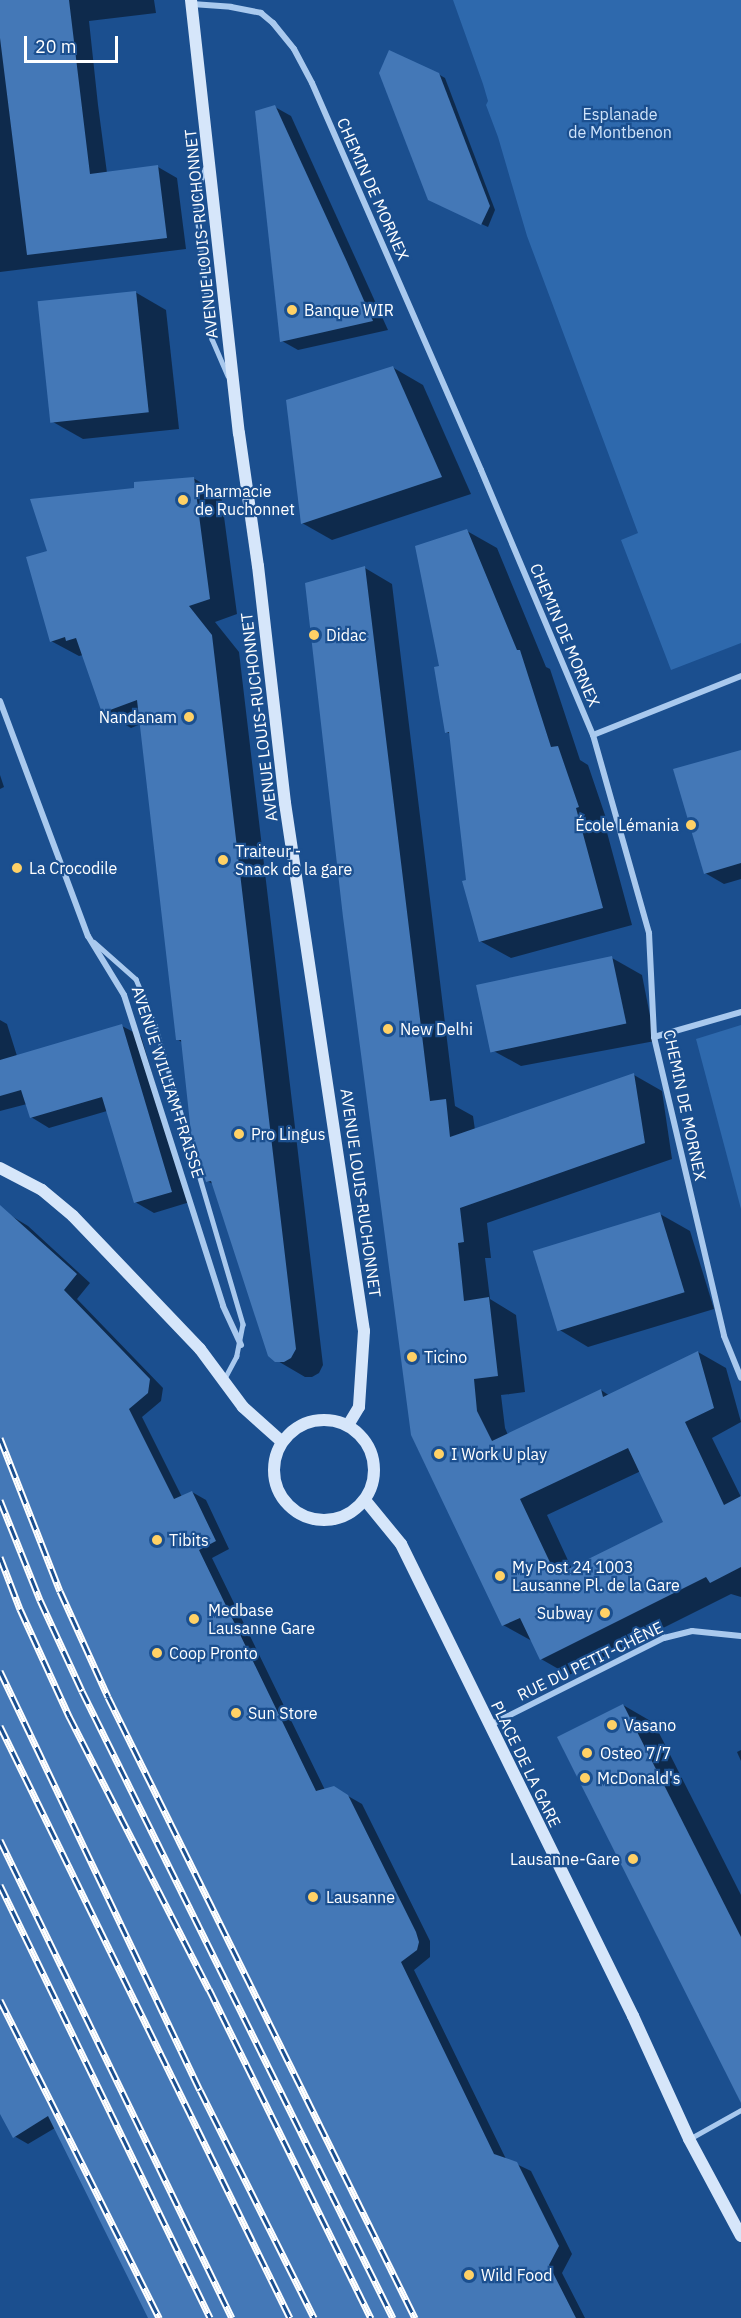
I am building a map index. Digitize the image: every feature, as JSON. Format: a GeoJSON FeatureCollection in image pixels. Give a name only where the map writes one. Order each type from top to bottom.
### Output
{"type":"FeatureCollection","features":[{"type":"Feature","properties":{"kind":"main road","name":"AVENUE LOUIS-RUCHONNET"},"geometry":{"type":"LineString","coordinates":[[192,2],[285,803],[364,1331],[358,1407],[348,1425]]}},
{"type":"Feature","properties":{"kind":"main road"},"geometry":{"type":"LineString","coordinates":[[0,1168],[42,1190],[73,1215],[146,1290],[224,1380],[243,1407],[281,1441]]}},
{"type":"Feature","properties":{"kind":"main road"},"geometry":{"type":"LineString","coordinates":[[334,1420],[348,1425],[362,1436],[371,1450],[375,1467],[372,1484],[365,1500],[344,1516],[332,1520],[313,1519],[295,1511],[282,1497],[274,1479],[275,1453],[281,1441],[291,1430],[312,1421],[334,1420]]}},
{"type":"Feature","properties":{"kind":"main road","name":"PLACE DE LA GARE"},"geometry":{"type":"LineString","coordinates":[[365,1500],[401,1544],[633,2016],[689,2139],[741,2236]]}},
{"type":"Feature","properties":{"kind":"street","name":"CHEMIN DE MORNEX"},"geometry":{"type":"LineString","coordinates":[[192,2],[261,13],[273,22],[294,49],[312,83],[482,470],[593,735],[649,933],[654,1037],[724,1336],[741,1378]]}},
{"type":"Feature","properties":{"kind":"street"},"geometry":{"type":"LineString","coordinates":[[593,735],[741,676]]}},
{"type":"Feature","properties":{"kind":"street","name":"AVENUE WILLIAM-FRAISSE"},"geometry":{"type":"LineString","coordinates":[[0,701],[88,936],[124,995],[223,1306],[241,1345]]}},
{"type":"Feature","properties":{"kind":"street"},"geometry":{"type":"LineString","coordinates":[[654,1037],[741,1012]]}},
{"type":"Feature","properties":{"kind":"street","name":"RUE DU PETIT-CHÊNE"},"geometry":{"type":"LineString","coordinates":[[489,1725],[664,1638],[692,1631],[741,1636]]}},
{"type":"Feature","properties":{"kind":"lane"},"geometry":{"type":"LineString","coordinates":[[209,158],[195,199],[212,339],[236,393]]}},
{"type":"Feature","properties":{"kind":"lane"},"geometry":{"type":"LineString","coordinates":[[88,936],[136,979],[155,1025],[243,1324],[241,1345],[224,1380]]}},
{"type":"Feature","properties":{"kind":"lane"},"geometry":{"type":"LineString","coordinates":[[689,2139],[741,2110]]}},
{"type":"Feature","properties":{"kind":"green space","name":"Esplanade de Montbenon"},"geometry":{"type":"Polygon","coordinates":[[[453,0],[741,0],[741,643],[671,670],[621,540],[638,533],[527,236],[498,137],[486,105],[488,101],[483,84],[453,0]]]}},
{"type":"Feature","properties":{"kind":"green space"},"geometry":{"type":"Polygon","coordinates":[[[741,1025],[741,1209],[696,1039],[741,1025]]]}},
{"type":"Feature","properties":{"kind":"building"},"geometry":{"type":"Polygon","coordinates":[[[0,0],[69,0],[90,174],[158,165],[167,238],[27,255],[0,38],[0,0]]]}},
{"type":"Feature","properties":{"kind":"building"},"geometry":{"type":"Polygon","coordinates":[[[389,50],[439,73],[490,206],[481,225],[428,200],[379,73],[389,50]]]}},
{"type":"Feature","properties":{"kind":"building"},"geometry":{"type":"Polygon","coordinates":[[[275,105],[373,321],[280,342],[255,111],[275,105]]]}},
{"type":"Feature","properties":{"kind":"building"},"geometry":{"type":"Polygon","coordinates":[[[136,291],[149,412],[50,423],[38,301],[136,291]]]}},
{"type":"Feature","properties":{"kind":"building"},"geometry":{"type":"Polygon","coordinates":[[[393,366],[442,477],[301,524],[286,400],[393,366]]]}},
{"type":"Feature","properties":{"kind":"building"},"geometry":{"type":"Polygon","coordinates":[[[194,477],[210,599],[189,606],[212,635],[296,1349],[291,1358],[284,1362],[275,1362],[268,1356],[211,1181],[206,1182],[191,1133],[181,1040],[176,1040],[137,700],[102,713],[76,638],[66,641],[65,637],[50,642],[26,557],[47,551],[30,499],[134,488],[134,482],[194,477]]]}},
{"type":"Feature","properties":{"kind":"building"},"geometry":{"type":"Polygon","coordinates":[[[467,529],[517,650],[520,650],[551,747],[558,746],[579,807],[576,808],[603,908],[479,942],[462,881],[466,880],[449,732],[445,733],[434,667],[439,666],[415,546],[467,529]]]}},
{"type":"Feature","properties":{"kind":"building"},"geometry":{"type":"Polygon","coordinates":[[[365,566],[430,1101],[446,1099],[450,1137],[634,1073],[645,1143],[460,1208],[464,1242],[458,1243],[464,1301],[489,1297],[498,1376],[474,1379],[477,1411],[492,1441],[601,1389],[603,1397],[698,1351],[714,1408],[685,1422],[724,1505],[741,1496],[741,1567],[710,1583],[706,1577],[540,1660],[520,1618],[502,1626],[411,1435],[343,917],[305,583],[365,566]],[[628,1448],[520,1499],[556,1575],[663,1522],[628,1448]]]}},
{"type":"Feature","properties":{"kind":"building"},"geometry":{"type":"Polygon","coordinates":[[[741,750],[741,863],[704,874],[673,769],[741,750]]]}},
{"type":"Feature","properties":{"kind":"building"},"geometry":{"type":"Polygon","coordinates":[[[612,956],[626,1023],[490,1052],[476,985],[612,956]]]}},
{"type":"Feature","properties":{"kind":"building"},"geometry":{"type":"Polygon","coordinates":[[[122,1024],[172,1192],[134,1203],[102,1097],[30,1118],[21,1090],[0,1096],[0,1060],[122,1024]]]}},
{"type":"Feature","properties":{"kind":"building"},"geometry":{"type":"Polygon","coordinates":[[[0,1205],[77,1274],[64,1290],[150,1379],[148,1393],[129,1409],[174,1499],[192,1491],[216,1541],[199,1550],[316,1791],[334,1786],[348,1795],[416,1932],[419,1942],[417,1950],[401,1962],[494,2154],[517,2162],[559,2246],[549,2265],[576,2318],[148,2318],[48,2116],[13,2138],[0,2114],[0,1205]]]}},
{"type":"Feature","properties":{"kind":"building"},"geometry":{"type":"Polygon","coordinates":[[[660,1212],[685,1292],[557,1331],[533,1251],[660,1212]]]}},
{"type":"Feature","properties":{"kind":"building"},"geometry":{"type":"Polygon","coordinates":[[[623,1704],[741,1937],[741,2103],[557,1737],[623,1704]]]}},
{"type":"Feature","properties":{"kind":"railway"},"geometry":{"type":"LineString","coordinates":[[0,1438],[60,1591],[108,1697],[415,2318]]}},
{"type":"Feature","properties":{"kind":"railway"},"geometry":{"type":"LineString","coordinates":[[0,1500],[40,1600],[82,1691],[393,2318]]}},
{"type":"Feature","properties":{"kind":"railway"},"geometry":{"type":"LineString","coordinates":[[0,1557],[20,1609],[69,1716],[209,1989],[371,2318]]}},
{"type":"Feature","properties":{"kind":"railway"},"geometry":{"type":"LineString","coordinates":[[0,1671],[200,2090],[314,2318]]}},
{"type":"Feature","properties":{"kind":"railway"},"geometry":{"type":"LineString","coordinates":[[0,1726],[290,2318]]}},
{"type":"Feature","properties":{"kind":"railway"},"geometry":{"type":"LineString","coordinates":[[0,1840],[232,2318]]}},
{"type":"Feature","properties":{"kind":"railway"},"geometry":{"type":"LineString","coordinates":[[0,1885],[210,2318]]}},
{"type":"Feature","properties":{"kind":"railway"},"geometry":{"type":"LineString","coordinates":[[0,2000],[159,2318]]}},
{"type":"Feature","properties":{"kind":"place","name":"Banque WIR"},"geometry":{"type":"Point","coordinates":[292,310]}},
{"type":"Feature","properties":{"kind":"place","name":"Pharmacie de Ruchonnet"},"geometry":{"type":"Point","coordinates":[183,500]}},
{"type":"Feature","properties":{"kind":"place","name":"Didac"},"geometry":{"type":"Point","coordinates":[314,635]}},
{"type":"Feature","properties":{"kind":"place","name":"Nandanam"},"geometry":{"type":"Point","coordinates":[189,717]}},
{"type":"Feature","properties":{"kind":"place","name":"École Lémania"},"geometry":{"type":"Point","coordinates":[691,825]}},
{"type":"Feature","properties":{"kind":"place","name":"Traiteur - Snack de la gare"},"geometry":{"type":"Point","coordinates":[223,860]}},
{"type":"Feature","properties":{"kind":"place","name":"La Crocodile"},"geometry":{"type":"Point","coordinates":[17,868]}},
{"type":"Feature","properties":{"kind":"place","name":"New Delhi"},"geometry":{"type":"Point","coordinates":[388,1029]}},
{"type":"Feature","properties":{"kind":"place","name":"Pro Lingus"},"geometry":{"type":"Point","coordinates":[239,1134]}},
{"type":"Feature","properties":{"kind":"place","name":"Ticino"},"geometry":{"type":"Point","coordinates":[412,1357]}},
{"type":"Feature","properties":{"kind":"place","name":"I Work U play"},"geometry":{"type":"Point","coordinates":[439,1454]}},
{"type":"Feature","properties":{"kind":"place","name":"Tibits"},"geometry":{"type":"Point","coordinates":[157,1540]}},
{"type":"Feature","properties":{"kind":"place","name":"My Post 24 1003 Lausanne Pl. de la Gare"},"geometry":{"type":"Point","coordinates":[500,1576]}},
{"type":"Feature","properties":{"kind":"place","name":"Subway"},"geometry":{"type":"Point","coordinates":[605,1613]}},
{"type":"Feature","properties":{"kind":"place","name":"Medbase Lausanne Gare"},"geometry":{"type":"Point","coordinates":[194,1619]}},
{"type":"Feature","properties":{"kind":"place","name":"Coop Pronto"},"geometry":{"type":"Point","coordinates":[157,1653]}},
{"type":"Feature","properties":{"kind":"place","name":"Sun Store"},"geometry":{"type":"Point","coordinates":[236,1713]}},
{"type":"Feature","properties":{"kind":"place","name":"Vasano"},"geometry":{"type":"Point","coordinates":[612,1725]}},
{"type":"Feature","properties":{"kind":"place","name":"Osteo 7/7"},"geometry":{"type":"Point","coordinates":[587,1753]}},
{"type":"Feature","properties":{"kind":"place","name":"McDonald's"},"geometry":{"type":"Point","coordinates":[585,1778]}},
{"type":"Feature","properties":{"kind":"place","name":"Lausanne-Gare"},"geometry":{"type":"Point","coordinates":[633,1859]}},
{"type":"Feature","properties":{"kind":"place","name":"Lausanne"},"geometry":{"type":"Point","coordinates":[313,1897]}},
{"type":"Feature","properties":{"kind":"place","name":"Wild Food"},"geometry":{"type":"Point","coordinates":[469,2275]}}]}
